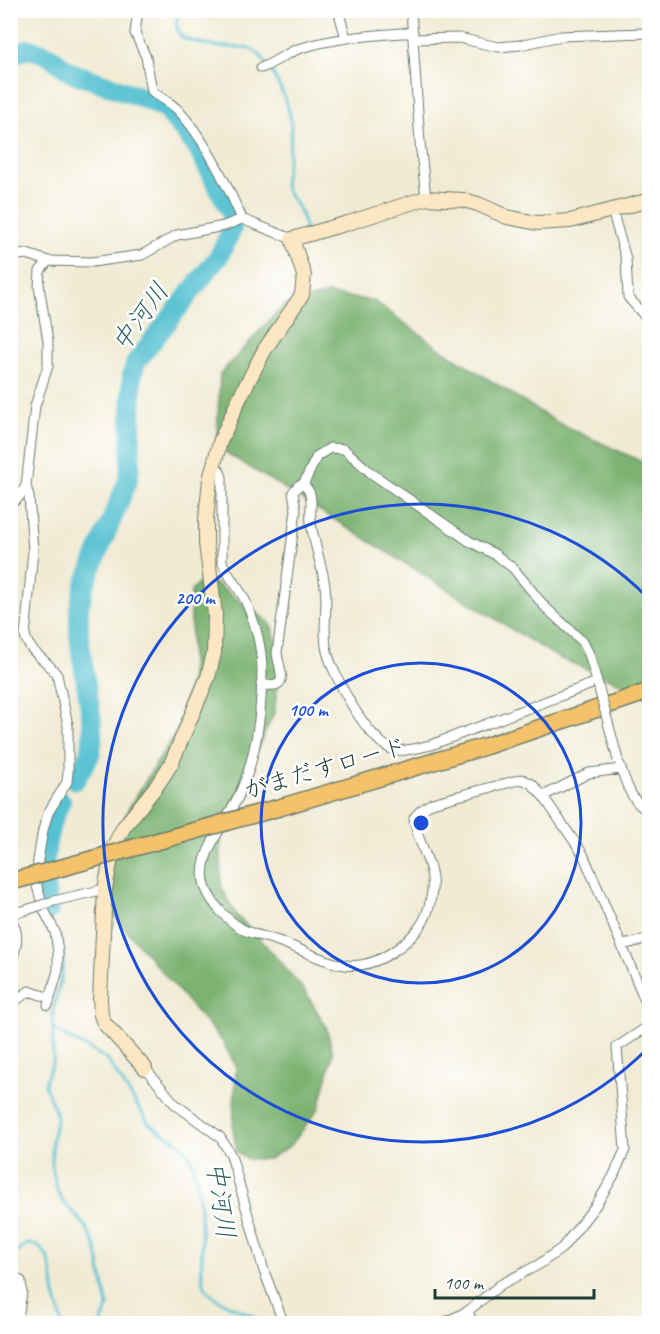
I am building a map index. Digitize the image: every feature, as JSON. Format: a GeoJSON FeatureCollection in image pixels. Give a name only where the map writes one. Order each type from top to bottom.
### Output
{"type":"FeatureCollection","features":[{"type":"Feature","properties":{"kind":"highway","name":"がまだすロード"},"geometry":{"type":"LineString","coordinates":[[10,882],[280,807],[486,746],[650,691]]}},
{"type":"Feature","properties":{"kind":"street"},"geometry":{"type":"LineString","coordinates":[[138,10],[135,33],[146,57],[152,91],[176,108],[191,126],[228,188],[239,220]]}},
{"type":"Feature","properties":{"kind":"street"},"geometry":{"type":"LineString","coordinates":[[338,10],[346,38]]}},
{"type":"Feature","properties":{"kind":"street"},"geometry":{"type":"LineString","coordinates":[[411,10],[426,198]]}},
{"type":"Feature","properties":{"kind":"street"},"geometry":{"type":"LineString","coordinates":[[266,66],[294,50],[346,38],[413,36],[459,38],[498,47],[520,45],[561,36],[644,33],[650,35]]}},
{"type":"Feature","properties":{"kind":"street"},"geometry":{"type":"LineString","coordinates":[[10,256],[27,254],[48,261],[93,262],[142,255],[177,235],[224,226],[239,220],[292,238],[426,198],[463,200],[478,204],[507,218],[537,223],[570,220],[650,200]]}},
{"type":"Feature","properties":{"kind":"street"},"geometry":{"type":"LineString","coordinates":[[612,210],[627,259],[628,297],[650,322]]}},
{"type":"Feature","properties":{"kind":"street"},"geometry":{"type":"LineString","coordinates":[[284,1323],[264,1270],[231,1155],[220,1137],[175,1104],[113,1034],[101,1015],[100,999],[105,889],[113,848],[123,828],[171,764],[208,677],[214,653],[215,614],[206,543],[208,495],[213,464],[229,418],[265,349],[302,295],[304,275],[292,238]]}},
{"type":"Feature","properties":{"kind":"street"},"geometry":{"type":"LineString","coordinates":[[10,1001],[32,991],[49,1001],[58,970],[55,932],[39,897],[37,886],[38,860],[48,813],[67,782],[68,725],[54,670],[37,656],[26,642],[25,636],[33,551],[29,496],[26,486],[35,406],[48,366],[48,341],[39,286],[40,271],[48,261]]}},
{"type":"Feature","properties":{"kind":"street"},"geometry":{"type":"LineString","coordinates":[[261,684],[274,685],[282,679],[277,653],[296,510],[293,492],[299,485],[303,485],[317,456],[330,448],[344,449],[371,473],[469,541],[496,555],[513,568],[545,607],[583,642],[589,654],[631,795],[642,808],[650,812]]}},
{"type":"Feature","properties":{"kind":"street"},"geometry":{"type":"LineString","coordinates":[[213,464],[222,477],[222,561],[244,599],[256,628],[261,656],[258,726],[251,762],[236,801],[208,849],[204,871],[206,888],[220,911],[242,929],[280,941],[334,964],[369,965],[384,959],[405,943],[419,928],[428,912],[432,877],[415,831],[414,818],[420,810],[432,803],[522,778],[532,784],[543,796],[583,854],[650,1012]]}},
{"type":"Feature","properties":{"kind":"street"},"geometry":{"type":"LineString","coordinates":[[303,485],[310,491],[311,522],[326,588],[325,637],[328,657],[356,712],[387,748],[403,751],[431,745],[597,683]]}},
{"type":"Feature","properties":{"kind":"street"},"geometry":{"type":"LineString","coordinates":[[10,505],[26,486]]}},
{"type":"Feature","properties":{"kind":"street"},"geometry":{"type":"LineString","coordinates":[[543,796],[589,773],[620,764]]}},
{"type":"Feature","properties":{"kind":"street"},"geometry":{"type":"LineString","coordinates":[[62,790],[71,796]]}},
{"type":"Feature","properties":{"kind":"street"},"geometry":{"type":"LineString","coordinates":[[10,914],[105,889]]}},
{"type":"Feature","properties":{"kind":"street"},"geometry":{"type":"LineString","coordinates":[[10,924],[14,926],[17,935],[16,948],[10,964]]}},
{"type":"Feature","properties":{"kind":"street"},"geometry":{"type":"LineString","coordinates":[[623,945],[650,938]]}},
{"type":"Feature","properties":{"kind":"street"},"geometry":{"type":"LineString","coordinates":[[442,1323],[468,1311],[500,1285],[562,1248],[596,1205],[613,1177],[625,1150],[617,1047],[647,1028],[650,1021]]}},
{"type":"Feature","properties":{"kind":"street"},"geometry":{"type":"LineString","coordinates":[[10,1277],[21,1281],[22,1292],[17,1323]]}},
{"type":"Feature","properties":{"kind":"street"},"geometry":{"type":"LineString","coordinates":[[468,1311],[473,1323]]}},
{"type":"Feature","properties":{"kind":"green space"},"geometry":{"type":"Polygon","coordinates":[[[327,294],[374,301],[439,348],[558,423],[649,465],[649,695],[557,657],[220,449],[217,435],[220,374],[284,305],[327,294]]]}},
{"type":"Feature","properties":{"kind":"green space"},"geometry":{"type":"Polygon","coordinates":[[[202,580],[216,584],[270,623],[278,645],[278,681],[274,713],[246,774],[221,839],[221,886],[236,915],[304,990],[326,1026],[333,1054],[319,1108],[291,1145],[269,1159],[248,1159],[237,1152],[233,1130],[236,1066],[222,1041],[113,915],[106,879],[110,847],[131,804],[177,731],[191,677],[191,591],[202,580]]]}},
{"type":"Feature","properties":{"kind":"waterway"},"geometry":{"type":"LineString","coordinates":[[180,10],[177,25],[178,32],[183,38],[222,47],[251,49],[258,53],[271,70],[287,104],[291,123],[284,183],[286,191],[299,210],[306,230]]}},
{"type":"Feature","properties":{"kind":"waterway","name":"中河川"},"geometry":{"type":"LineString","coordinates":[[10,55],[28,49],[40,52],[51,57],[70,72],[165,108],[196,146],[232,213],[232,229],[219,256],[136,362],[132,375],[128,480],[84,587],[79,608],[79,637],[92,722],[92,743],[90,755],[75,780]]}},
{"type":"Feature","properties":{"kind":"waterway","name":"中河川"},"geometry":{"type":"LineString","coordinates":[[49,910],[46,897],[45,854],[50,827],[61,801]]}},
{"type":"Feature","properties":{"kind":"waterway","name":"中河川"},"geometry":{"type":"LineString","coordinates":[[60,937],[63,962],[54,1005],[53,1028],[108,1061],[148,1122],[175,1140],[188,1153],[196,1175],[200,1202],[203,1282],[207,1290],[216,1298],[255,1318],[255,1324]]}},
{"type":"Feature","properties":{"kind":"waterway"},"geometry":{"type":"LineString","coordinates":[[53,1028],[53,1062],[45,1086],[57,1116],[52,1140],[52,1166],[57,1190],[62,1200],[86,1227],[96,1247],[108,1307],[101,1324]]}},
{"type":"Feature","properties":{"kind":"waterway"},"geometry":{"type":"LineString","coordinates":[[10,1258],[27,1244],[36,1245],[42,1249],[50,1263],[62,1324]]}}]}
